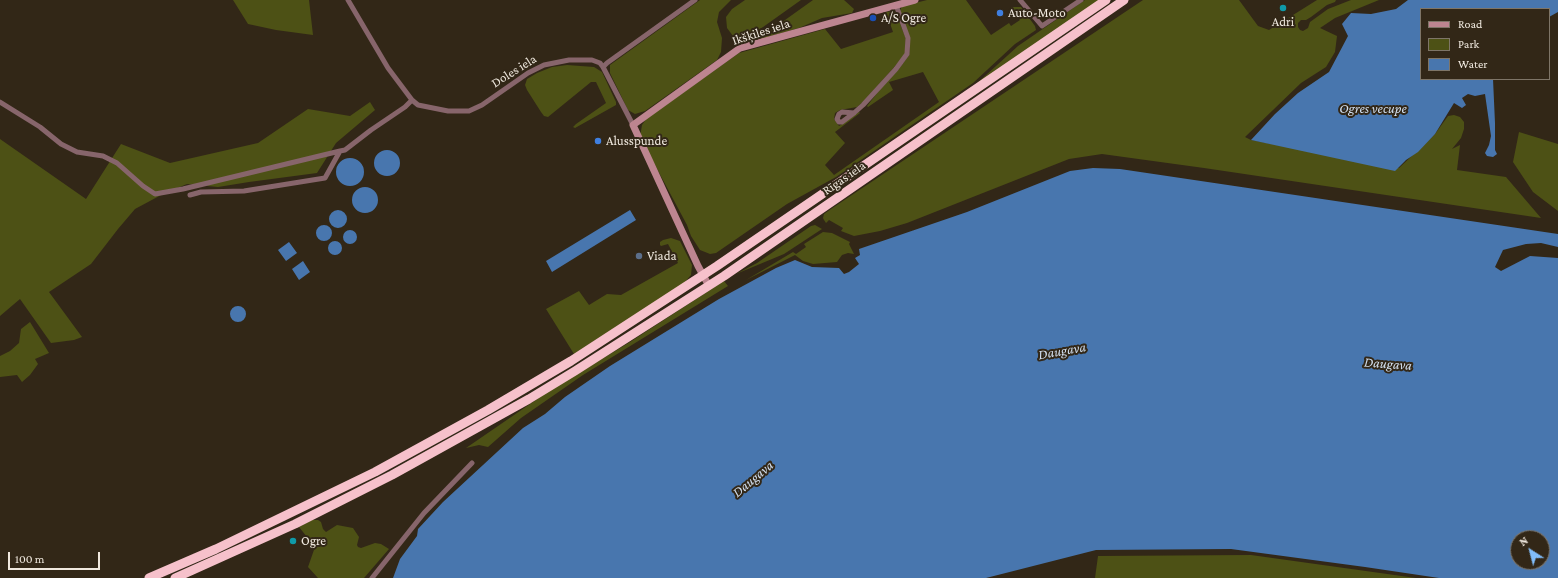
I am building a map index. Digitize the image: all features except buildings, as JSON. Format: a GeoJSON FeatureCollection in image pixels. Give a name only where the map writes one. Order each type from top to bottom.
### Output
{"type":"FeatureCollection","features":[{"type":"Feature","properties":{"kind":"highway","name":"Rīgas iela"},"geometry":{"type":"LineString","coordinates":[[149,578],[216,549],[375,472],[488,410],[571,361],[703,276],[1106,0]]}},
{"type":"Feature","properties":{"kind":"highway","name":"Rīgas iela"},"geometry":{"type":"LineString","coordinates":[[175,578],[295,524],[371,486],[471,432],[575,371],[709,286],[1124,0]]}},
{"type":"Feature","properties":{"kind":"street"},"geometry":{"type":"LineString","coordinates":[[0,102],[40,127],[61,144],[77,152],[103,156],[117,163],[143,186],[155,194],[183,189],[345,150],[386,119],[405,107],[412,100],[379,55],[348,0]]}},
{"type":"Feature","properties":{"kind":"street"},"geometry":{"type":"LineString","coordinates":[[695,0],[603,67],[709,286]]}},
{"type":"Feature","properties":{"kind":"street","name":"Ikšķiles iela"},"geometry":{"type":"LineString","coordinates":[[632,125],[740,48],[915,0]]}},
{"type":"Feature","properties":{"kind":"street"},"geometry":{"type":"LineString","coordinates":[[1020,0],[1042,26],[1081,0]]}},
{"type":"Feature","properties":{"kind":"street"},"geometry":{"type":"LineString","coordinates":[[854,113],[870,98],[907,54],[908,38],[896,5]]}},
{"type":"Feature","properties":{"kind":"street","name":"Doles iela"},"geometry":{"type":"LineString","coordinates":[[412,100],[418,105],[448,111],[468,111],[482,105],[528,73],[544,65],[558,62],[592,60],[603,67]]}},
{"type":"Feature","properties":{"kind":"street"},"geometry":{"type":"LineString","coordinates":[[190,195],[201,192],[244,191],[325,178],[340,151]]}},
{"type":"Feature","properties":{"kind":"street"},"geometry":{"type":"LineString","coordinates":[[372,578],[424,513],[472,463]]}},
{"type":"Feature","properties":{"kind":"green space"},"geometry":{"type":"Polygon","coordinates":[[[233,0],[309,0],[313,35],[276,30],[248,24],[233,0]]]}},
{"type":"Feature","properties":{"kind":"green space"},"geometry":{"type":"Polygon","coordinates":[[[700,0],[731,0],[719,12],[717,22],[722,38],[721,52],[717,60],[645,111],[635,114],[628,110],[610,73],[610,65],[700,0]]]}},
{"type":"Feature","properties":{"kind":"green space"},"geometry":{"type":"Polygon","coordinates":[[[745,0],[801,0],[749,37],[738,38],[733,36],[727,28],[726,17],[732,9],[745,0]]]}},
{"type":"Feature","properties":{"kind":"green space"},"geometry":{"type":"Polygon","coordinates":[[[813,0],[844,0],[854,9],[852,13],[822,18],[799,28],[757,40],[813,0]]]}},
{"type":"Feature","properties":{"kind":"green space"},"geometry":{"type":"Polygon","coordinates":[[[927,0],[966,0],[991,35],[1009,23],[1011,26],[1020,20],[1011,7],[1021,7],[1035,26],[1036,30],[1015,44],[973,83],[836,177],[787,204],[716,253],[710,254],[700,250],[691,236],[687,225],[640,137],[642,125],[646,119],[739,53],[825,29],[841,49],[893,32],[886,12],[894,11],[906,39],[905,55],[857,107],[840,110],[835,113],[834,119],[839,126],[859,112],[860,113],[835,132],[845,143],[825,165],[834,175],[939,102],[923,72],[889,82],[893,90],[868,107],[867,106],[909,55],[910,41],[900,12],[901,8],[903,6],[927,0]]]}},
{"type":"Feature","properties":{"kind":"green space"},"geometry":{"type":"Polygon","coordinates":[[[1085,0],[1099,0],[974,86],[1018,46],[1085,0]]]}},
{"type":"Feature","properties":{"kind":"green space"},"geometry":{"type":"Polygon","coordinates":[[[1143,0],[1239,0],[1258,26],[1269,30],[1317,0],[1336,0],[1306,20],[1301,20],[1298,23],[1298,27],[1303,31],[1308,28],[1310,22],[1328,9],[1351,0],[1379,0],[1335,18],[1320,28],[1337,36],[1335,52],[1326,67],[1301,83],[1245,137],[1251,140],[1399,168],[1435,134],[1448,116],[1454,115],[1460,117],[1464,122],[1464,129],[1461,138],[1452,149],[1460,145],[1457,170],[1506,177],[1541,218],[1102,154],[1069,159],[907,223],[880,231],[854,236],[841,231],[843,228],[829,220],[826,223],[823,218],[824,214],[831,209],[1143,0]]]}},
{"type":"Feature","properties":{"kind":"green space"},"geometry":{"type":"Polygon","coordinates":[[[567,65],[594,67],[602,72],[616,102],[616,105],[575,128],[573,127],[576,124],[606,103],[596,82],[591,82],[548,117],[544,116],[541,112],[525,85],[527,79],[537,73],[552,67],[567,65]]]}},
{"type":"Feature","properties":{"kind":"green space"},"geometry":{"type":"Polygon","coordinates":[[[370,102],[375,110],[336,143],[317,173],[218,187],[187,184],[163,194],[135,209],[91,264],[49,292],[82,337],[74,340],[51,343],[20,299],[0,316],[0,139],[86,199],[121,144],[170,163],[258,143],[308,109],[350,116],[370,102]]]}},
{"type":"Feature","properties":{"kind":"green space"},"geometry":{"type":"Polygon","coordinates":[[[1519,132],[1558,144],[1558,211],[1533,192],[1513,162],[1519,132]]]}},
{"type":"Feature","properties":{"kind":"green space"},"geometry":{"type":"Polygon","coordinates":[[[815,225],[822,229],[784,254],[736,274],[757,263],[811,226],[815,225]]]}},
{"type":"Feature","properties":{"kind":"green space"},"geometry":{"type":"Polygon","coordinates":[[[823,232],[832,233],[850,242],[849,244],[854,254],[848,253],[842,255],[837,262],[813,264],[803,261],[795,255],[746,280],[793,252],[796,254],[806,247],[804,244],[823,232]]]}},
{"type":"Feature","properties":{"kind":"green space"},"geometry":{"type":"Polygon","coordinates":[[[671,238],[680,241],[692,265],[691,275],[684,283],[574,354],[546,309],[579,291],[589,305],[607,294],[621,295],[678,263],[668,244],[660,245],[660,242],[663,240],[671,238]]]}},
{"type":"Feature","properties":{"kind":"green space"},"geometry":{"type":"Polygon","coordinates":[[[724,281],[728,286],[583,375],[521,418],[488,447],[479,445],[466,448],[549,391],[630,342],[724,281]]]}},
{"type":"Feature","properties":{"kind":"green space"},"geometry":{"type":"Polygon","coordinates":[[[30,322],[49,353],[35,359],[38,364],[30,375],[22,382],[17,375],[0,377],[0,356],[10,351],[19,343],[21,329],[30,322]]]}},
{"type":"Feature","properties":{"kind":"green space"},"geometry":{"type":"Polygon","coordinates":[[[312,520],[318,520],[321,522],[323,529],[326,532],[337,525],[353,528],[359,537],[358,547],[361,548],[375,543],[381,544],[389,549],[364,578],[318,578],[308,567],[315,547],[299,527],[312,520]]]}},
{"type":"Feature","properties":{"kind":"green space"},"geometry":{"type":"Polygon","coordinates":[[[1250,555],[1416,578],[1095,578],[1098,556],[1250,555]]]}},
{"type":"Feature","properties":{"kind":"water","name":"Ogres vecupe"},"geometry":{"type":"Polygon","coordinates":[[[1408,0],[1558,0],[1558,12],[1550,16],[1550,8],[1420,8],[1420,80],[1493,80],[1495,150],[1497,154],[1493,157],[1487,156],[1485,153],[1491,136],[1485,94],[1475,96],[1468,94],[1462,98],[1466,105],[1462,108],[1454,103],[1435,134],[1418,152],[1406,160],[1395,171],[1251,140],[1275,114],[1298,93],[1329,72],[1348,36],[1342,24],[1351,13],[1371,14],[1396,9],[1408,0]]]}},
{"type":"Feature","properties":{"kind":"water"},"geometry":{"type":"Polygon","coordinates":[[[387,150],[397,153],[400,163],[397,173],[387,176],[377,173],[374,163],[377,153],[387,150]]]}},
{"type":"Feature","properties":{"kind":"water"},"geometry":{"type":"Polygon","coordinates":[[[350,158],[360,162],[364,172],[360,182],[350,186],[340,182],[336,172],[340,162],[350,158]]]}},
{"type":"Feature","properties":{"kind":"water","name":"Daugava"},"geometry":{"type":"Polygon","coordinates":[[[1093,168],[1120,169],[1558,234],[1558,247],[1541,243],[1526,244],[1503,250],[1495,267],[1501,271],[1530,256],[1558,258],[1558,578],[1439,578],[1231,549],[1096,550],[986,578],[393,578],[400,559],[417,536],[418,529],[443,502],[523,428],[545,414],[565,397],[610,366],[719,299],[776,268],[795,260],[812,267],[839,268],[844,274],[859,264],[855,258],[860,255],[859,249],[967,212],[1070,171],[1093,168]]]}},
{"type":"Feature","properties":{"kind":"water"},"geometry":{"type":"Polygon","coordinates":[[[365,187],[375,190],[378,200],[375,210],[365,213],[355,210],[352,200],[355,190],[365,187]]]}},
{"type":"Feature","properties":{"kind":"water"},"geometry":{"type":"Polygon","coordinates":[[[338,210],[344,213],[347,219],[344,225],[338,228],[332,225],[329,219],[332,213],[338,210]]]}},
{"type":"Feature","properties":{"kind":"water"},"geometry":{"type":"Polygon","coordinates":[[[630,210],[636,220],[552,272],[546,261],[630,210]]]}},
{"type":"Feature","properties":{"kind":"water"},"geometry":{"type":"Polygon","coordinates":[[[324,225],[331,230],[332,233],[327,240],[324,241],[317,236],[316,233],[321,226],[324,225]]]}},
{"type":"Feature","properties":{"kind":"water"},"geometry":{"type":"Polygon","coordinates":[[[347,230],[353,230],[357,234],[357,240],[353,244],[347,244],[343,240],[343,234],[347,230]]]}},
{"type":"Feature","properties":{"kind":"water"},"geometry":{"type":"Polygon","coordinates":[[[332,241],[338,241],[342,245],[342,251],[338,255],[332,255],[328,251],[328,245],[332,241]]]}},
{"type":"Feature","properties":{"kind":"water"},"geometry":{"type":"Polygon","coordinates":[[[289,242],[297,253],[286,261],[278,250],[289,242]]]}},
{"type":"Feature","properties":{"kind":"water"},"geometry":{"type":"Polygon","coordinates":[[[303,261],[310,272],[299,280],[292,269],[303,261]]]}},
{"type":"Feature","properties":{"kind":"water"},"geometry":{"type":"Polygon","coordinates":[[[238,306],[245,311],[246,314],[241,321],[238,322],[231,317],[230,314],[235,307],[238,306]]]}},
{"type":"Feature","properties":{"kind":"place","name":"Adri"},"geometry":{"type":"Point","coordinates":[1283,8]}},
{"type":"Feature","properties":{"kind":"place","name":"Auto-Moto"},"geometry":{"type":"Point","coordinates":[1000,13]}},
{"type":"Feature","properties":{"kind":"place","name":"A/S Ogre"},"geometry":{"type":"Point","coordinates":[873,18]}},
{"type":"Feature","properties":{"kind":"place","name":"Alusspunde"},"geometry":{"type":"Point","coordinates":[598,141]}},
{"type":"Feature","properties":{"kind":"place","name":"Viada"},"geometry":{"type":"Point","coordinates":[639,256]}},
{"type":"Feature","properties":{"kind":"place","name":"Ogre"},"geometry":{"type":"Point","coordinates":[293,541]}}]}
